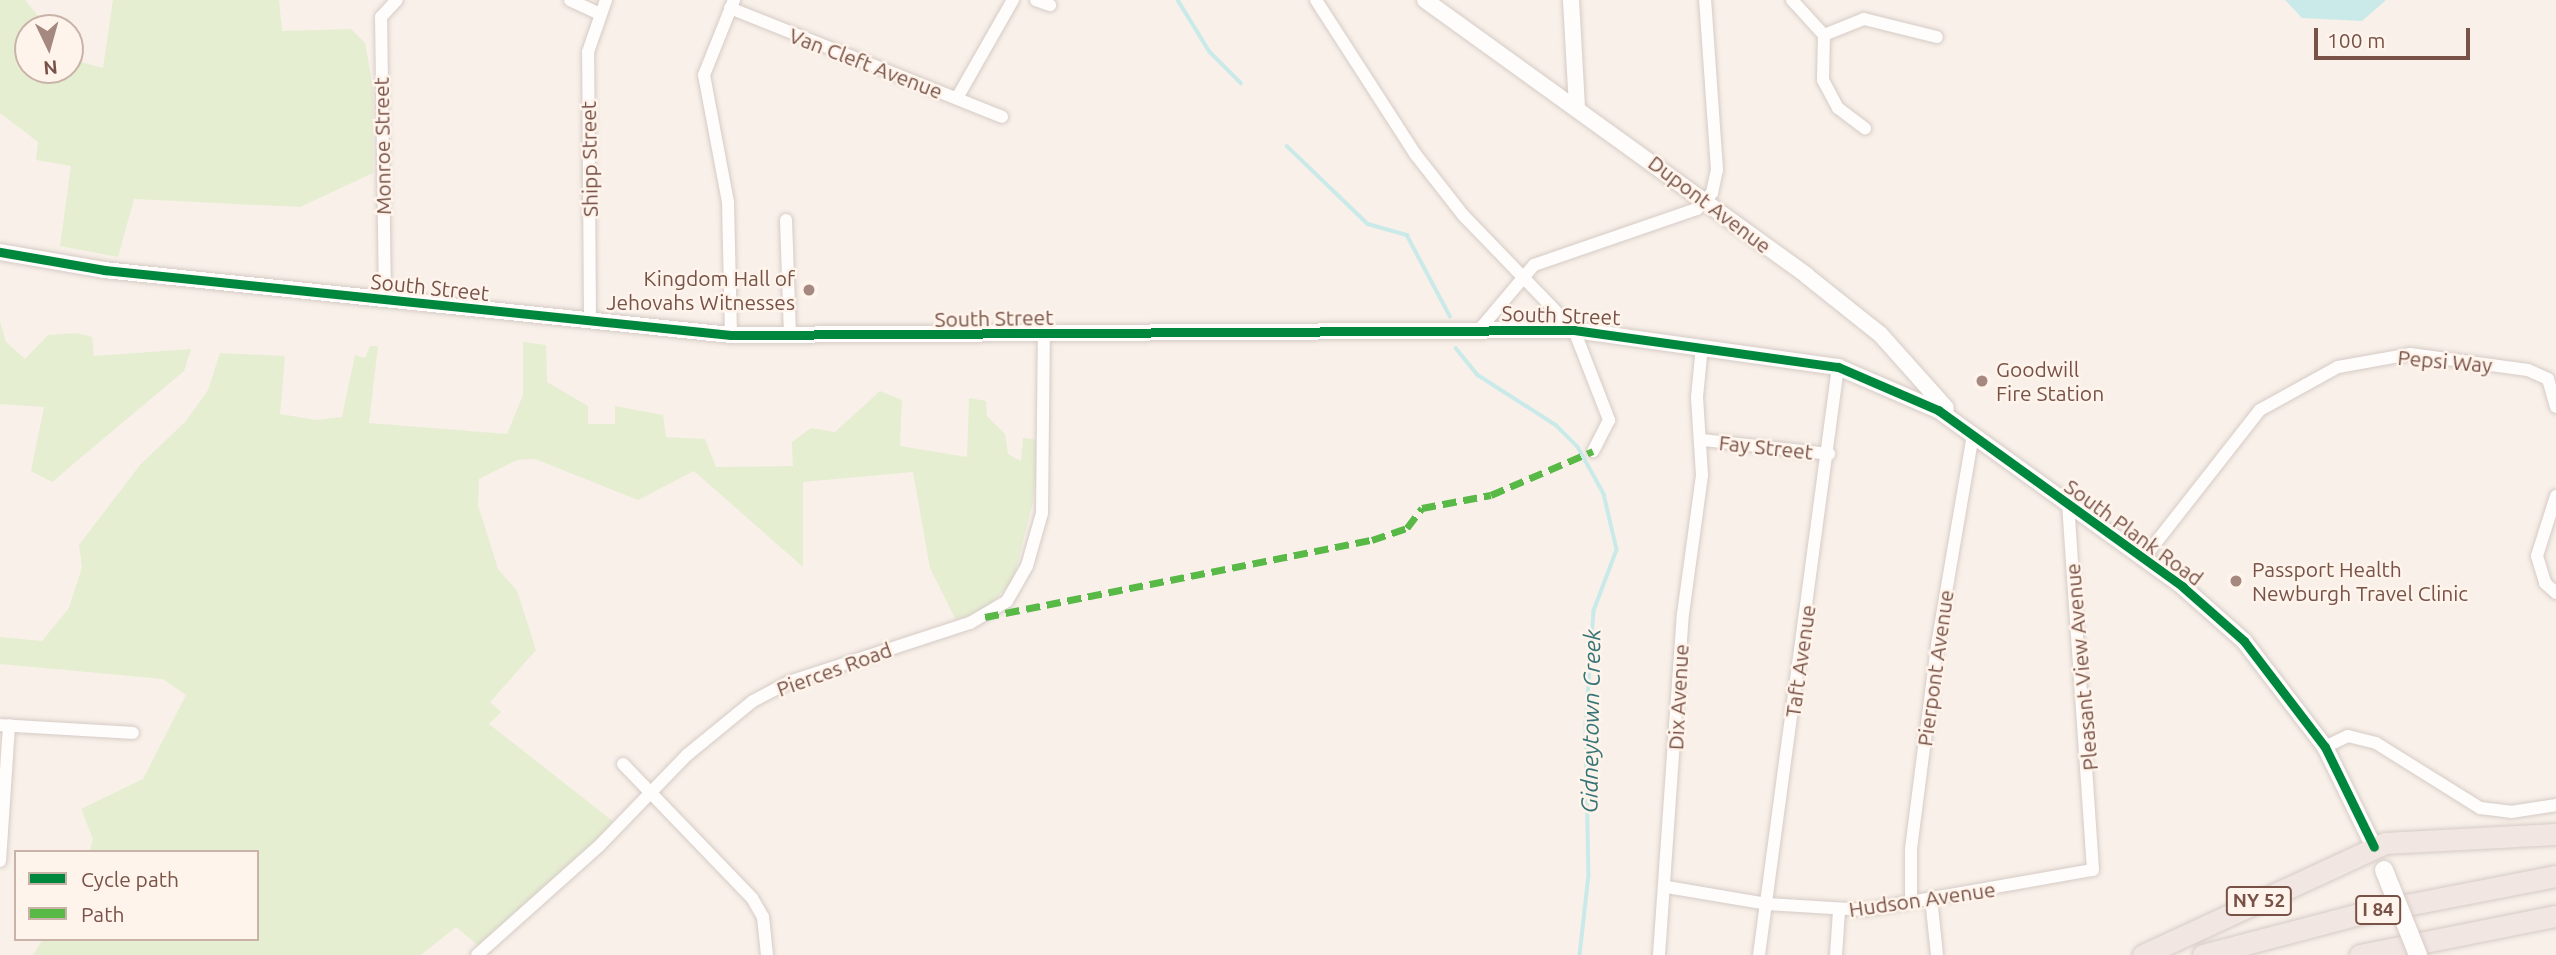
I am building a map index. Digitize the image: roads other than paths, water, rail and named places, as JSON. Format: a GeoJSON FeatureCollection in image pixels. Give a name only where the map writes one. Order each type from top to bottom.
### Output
{"type":"FeatureCollection","features":[{"type":"Feature","properties":{"kind":"highway"},"geometry":{"type":"LineString","coordinates":[[2374,847],[2556,834]]}},
{"type":"Feature","properties":{"kind":"highway","name":"NY 52"},"geometry":{"type":"LineString","coordinates":[[2143,955],[2374,847]]}},
{"type":"Feature","properties":{"kind":"highway","name":"I 84"},"geometry":{"type":"LineString","coordinates":[[2203,955],[2355,915],[2556,876]]}},
{"type":"Feature","properties":{"kind":"highway","name":"I 84"},"geometry":{"type":"LineString","coordinates":[[2360,955],[2556,916]]}},
{"type":"Feature","properties":{"kind":"main road"},"geometry":{"type":"LineString","coordinates":[[2384,870],[2418,955]]}},
{"type":"Feature","properties":{"kind":"street","name":"Monroe Street"},"geometry":{"type":"LineString","coordinates":[[385,300],[381,17],[397,0]]}},
{"type":"Feature","properties":{"kind":"street"},"geometry":{"type":"LineString","coordinates":[[570,0],[600,14]]}},
{"type":"Feature","properties":{"kind":"street","name":"Shipp Street"},"geometry":{"type":"LineString","coordinates":[[590,321],[588,52],[606,0]]}},
{"type":"Feature","properties":{"kind":"street"},"geometry":{"type":"LineString","coordinates":[[957,98],[1013,0]]}},
{"type":"Feature","properties":{"kind":"street"},"geometry":{"type":"LineString","coordinates":[[1036,0],[1050,5]]}},
{"type":"Feature","properties":{"kind":"street"},"geometry":{"type":"LineString","coordinates":[[1316,0],[1416,155],[1520,276],[1574,330],[1609,420],[1593,451]]}},
{"type":"Feature","properties":{"kind":"street","name":"Dupont Avenue"},"geometry":{"type":"LineString","coordinates":[[1424,0],[1577,107],[1880,334],[1972,435]]}},
{"type":"Feature","properties":{"kind":"street"},"geometry":{"type":"LineString","coordinates":[[1571,0],[1577,107]]}},
{"type":"Feature","properties":{"kind":"street"},"geometry":{"type":"LineString","coordinates":[[1479,330],[1520,276],[1534,265],[1705,202],[1717,170],[1704,0]]}},
{"type":"Feature","properties":{"kind":"street"},"geometry":{"type":"LineString","coordinates":[[1792,0],[1824,35],[1822,80],[1838,108],[1865,128]]}},
{"type":"Feature","properties":{"kind":"street"},"geometry":{"type":"LineString","coordinates":[[731,335],[728,202],[705,75],[732,4]]}},
{"type":"Feature","properties":{"kind":"street","name":"Van Cleft Avenue"},"geometry":{"type":"LineString","coordinates":[[732,4],[1002,117]]}},
{"type":"Feature","properties":{"kind":"street"},"geometry":{"type":"LineString","coordinates":[[1824,35],[1864,19],[1937,37]]}},
{"type":"Feature","properties":{"kind":"street"},"geometry":{"type":"LineString","coordinates":[[786,220],[790,337]]}},
{"type":"Feature","properties":{"kind":"street","name":"South Street"},"geometry":{"type":"LineString","coordinates":[[0,252],[104,270],[731,335],[790,337],[1574,330],[1838,367],[1902,390],[1972,435]]}},
{"type":"Feature","properties":{"kind":"street","name":"Pierces Road"},"geometry":{"type":"LineString","coordinates":[[477,955],[714,731],[789,682],[970,624],[1007,601],[1027,566],[1042,513],[1044,335]]}},
{"type":"Feature","properties":{"kind":"street","name":"Dix Avenue"},"geometry":{"type":"LineString","coordinates":[[1659,955],[1667,887],[1683,614],[1703,440],[1697,397],[1702,346]]}},
{"type":"Feature","properties":{"kind":"street","name":"Pepsi Way"},"geometry":{"type":"LineString","coordinates":[[2143,559],[2260,410],[2338,367],[2410,354],[2528,370],[2548,379],[2556,407]]}},
{"type":"Feature","properties":{"kind":"street","name":"Taft Avenue"},"geometry":{"type":"LineString","coordinates":[[1759,955],[1829,454],[1838,367]]}},
{"type":"Feature","properties":{"kind":"street","name":"South Plank Road"},"geometry":{"type":"LineString","coordinates":[[1972,435],[2143,559],[2255,653],[2325,747],[2374,847]]}},
{"type":"Feature","properties":{"kind":"street","name":"Pierpont Avenue"},"geometry":{"type":"LineString","coordinates":[[1911,902],[1910,849],[1937,645],[1972,435]]}},
{"type":"Feature","properties":{"kind":"street","name":"Fay Street"},"geometry":{"type":"LineString","coordinates":[[1703,440],[1829,454]]}},
{"type":"Feature","properties":{"kind":"street"},"geometry":{"type":"LineString","coordinates":[[2556,496],[2538,556],[2544,583],[2556,593]]}},
{"type":"Feature","properties":{"kind":"street","name":"Pleasant View Avenue"},"geometry":{"type":"LineString","coordinates":[[2068,505],[2094,830]]}},
{"type":"Feature","properties":{"kind":"street"},"geometry":{"type":"LineString","coordinates":[[0,861],[4,725],[133,733]]}},
{"type":"Feature","properties":{"kind":"street"},"geometry":{"type":"LineString","coordinates":[[2325,747],[2348,736],[2369,740],[2480,808],[2511,812],[2556,805]]}},
{"type":"Feature","properties":{"kind":"street"},"geometry":{"type":"LineString","coordinates":[[623,764],[652,789],[752,898],[763,917],[767,955]]}},
{"type":"Feature","properties":{"kind":"street","name":"Hudson Avenue"},"geometry":{"type":"LineString","coordinates":[[1667,887],[1767,904],[1839,911],[1911,902],[2087,873],[2097,863],[2094,830]]}},
{"type":"Feature","properties":{"kind":"street"},"geometry":{"type":"LineString","coordinates":[[1931,898],[1937,955]]}},
{"type":"Feature","properties":{"kind":"street"},"geometry":{"type":"LineString","coordinates":[[1836,955],[1839,911]]}},
{"type":"Feature","properties":{"kind":"water"},"geometry":{"type":"Polygon","coordinates":[[[2285,0],[2386,0],[2362,21],[2302,18],[2285,0]]]}},
{"type":"Feature","properties":{"kind":"waterway","name":"Gidneytown Creek"},"geometry":{"type":"LineString","coordinates":[[1178,0],[1210,52],[1241,83]]}},
{"type":"Feature","properties":{"kind":"waterway","name":"Gidneytown Creek"},"geometry":{"type":"LineString","coordinates":[[1287,146],[1368,224],[1407,235],[1450,316]]}},
{"type":"Feature","properties":{"kind":"waterway","name":"Gidneytown Creek"},"geometry":{"type":"LineString","coordinates":[[1456,348],[1478,375],[1556,425],[1578,447],[1604,494],[1617,550],[1594,611],[1586,724],[1589,875],[1580,955]]}},
{"type":"Feature","properties":{"kind":"place","name":"Kingdom Hall of Jehovahs Witnesses"},"geometry":{"type":"Point","coordinates":[809,290]}},
{"type":"Feature","properties":{"kind":"place","name":"Goodwill Fire Station"},"geometry":{"type":"Point","coordinates":[1982,381]}},
{"type":"Feature","properties":{"kind":"place","name":"Passport Health Newburgh Travel Clinic"},"geometry":{"type":"Point","coordinates":[2236,581]}}]}
